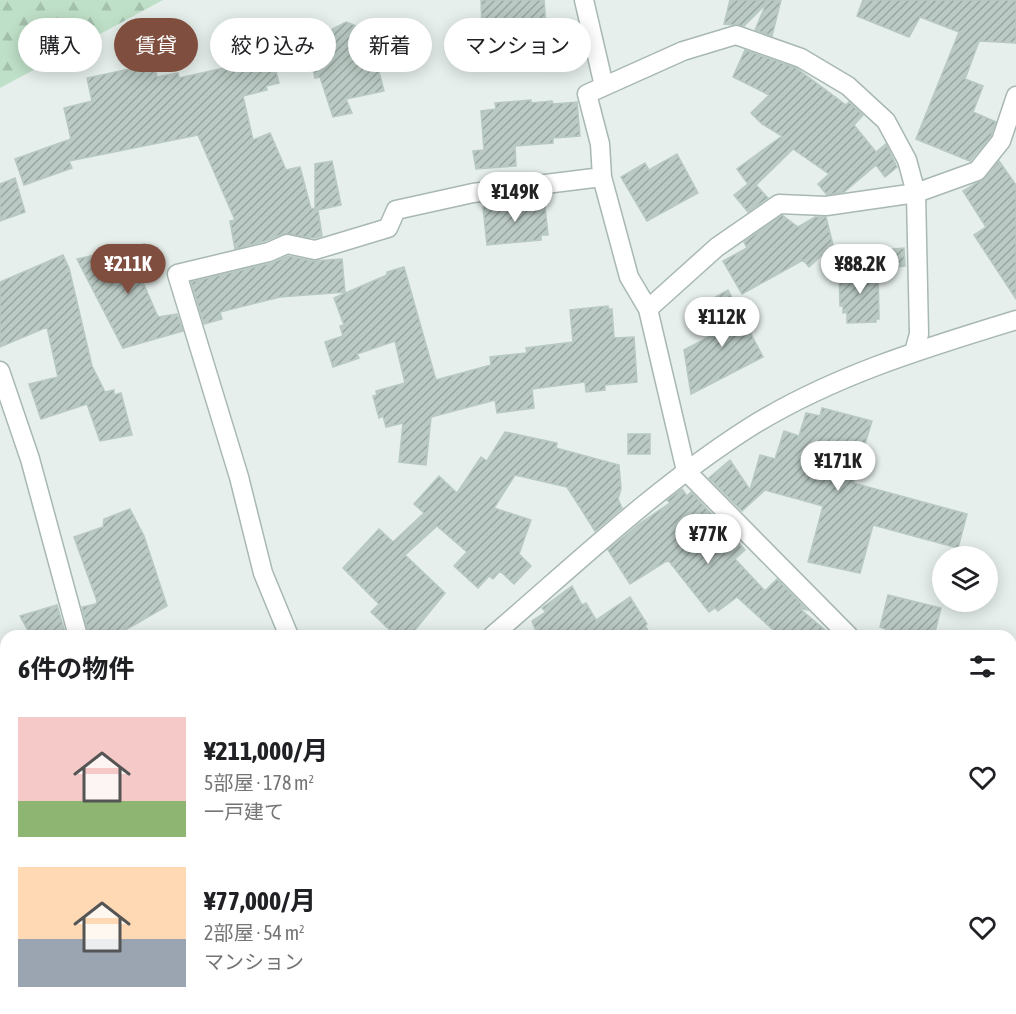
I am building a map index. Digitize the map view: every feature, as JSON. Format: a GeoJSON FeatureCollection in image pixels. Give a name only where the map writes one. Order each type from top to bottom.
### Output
{"type":"FeatureCollection","features":[{"type":"Feature","properties":{"kind":"street"},"geometry":{"type":"LineString","coordinates":[[584,0],[604,86]]}},
{"type":"Feature","properties":{"kind":"street"},"geometry":{"type":"LineString","coordinates":[[843,630],[686,471],[648,309],[629,278],[602,177],[600,144],[586,94],[683,51],[736,35],[801,58],[848,86],[886,121],[907,160],[916,193],[919,334],[914,352]]}},
{"type":"Feature","properties":{"kind":"street"},"geometry":{"type":"LineString","coordinates":[[648,309],[717,247],[779,204],[825,206],[916,193],[977,171],[1001,141],[1016,96]]}},
{"type":"Feature","properties":{"kind":"street"},"geometry":{"type":"LineString","coordinates":[[287,630],[263,573],[239,477],[177,274],[269,252],[287,244],[315,250],[348,242],[388,228],[396,210],[425,201],[602,177]]}},
{"type":"Feature","properties":{"kind":"street"},"geometry":{"type":"LineString","coordinates":[[499,630],[686,471],[748,428],[842,379],[914,352],[1016,320]]}},
{"type":"Feature","properties":{"kind":"street"},"geometry":{"type":"LineString","coordinates":[[0,371],[30,459],[76,630]]}},
{"type":"Feature","properties":{"kind":"green space"},"geometry":{"type":"Polygon","coordinates":[[[0,0],[163,0],[130,18],[114,18],[114,26],[102,33],[102,18],[18,18],[18,72],[30,72],[0,88],[0,0]]]}},
{"type":"Feature","properties":{"kind":"building"},"geometry":{"type":"Polygon","coordinates":[[[481,0],[544,0],[545,18],[482,18],[481,0]]]}},
{"type":"Feature","properties":{"kind":"building"},"geometry":{"type":"Polygon","coordinates":[[[730,0],[781,0],[772,36],[755,30],[766,4],[744,26],[724,24],[730,0]]]}},
{"type":"Feature","properties":{"kind":"building"},"geometry":{"type":"Polygon","coordinates":[[[863,0],[1016,0],[1016,43],[979,41],[965,79],[983,86],[973,112],[996,122],[991,136],[970,161],[916,139],[959,32],[920,17],[909,37],[857,16],[863,0]]]}},
{"type":"Feature","properties":{"kind":"building"},"geometry":{"type":"Polygon","coordinates":[[[348,23],[348,72],[379,72],[384,91],[346,99],[352,113],[333,117],[320,77],[315,78],[314,72],[336,72],[336,27],[348,23]]]}},
{"type":"Feature","properties":{"kind":"building"},"geometry":{"type":"Polygon","coordinates":[[[745,50],[796,68],[846,105],[849,102],[863,115],[854,125],[876,152],[886,144],[897,167],[885,177],[876,165],[844,192],[827,195],[818,184],[829,174],[793,149],[756,185],[768,198],[748,212],[734,195],[748,184],[737,169],[782,136],[762,124],[751,113],[769,95],[733,77],[745,50]]]}},
{"type":"Feature","properties":{"kind":"building"},"geometry":{"type":"Polygon","coordinates":[[[210,71],[276,72],[279,83],[266,86],[267,90],[243,96],[253,140],[270,133],[286,170],[300,167],[311,209],[315,208],[315,164],[332,161],[341,205],[318,210],[322,236],[315,238],[283,234],[235,249],[230,221],[235,220],[198,135],[69,161],[72,168],[24,185],[15,159],[71,139],[64,108],[92,101],[87,78],[116,72],[156,72],[157,77],[178,73],[179,78],[210,71]]]}},
{"type":"Feature","properties":{"kind":"building"},"geometry":{"type":"Polygon","coordinates":[[[531,100],[531,103],[552,101],[553,104],[577,102],[580,136],[553,138],[553,143],[515,146],[516,166],[476,169],[473,151],[484,150],[481,111],[496,109],[495,103],[531,100]]]}},
{"type":"Feature","properties":{"kind":"building"},"geometry":{"type":"Polygon","coordinates":[[[677,154],[698,193],[647,221],[621,177],[645,163],[649,170],[677,154]]]}},
{"type":"Feature","properties":{"kind":"building"},"geometry":{"type":"Polygon","coordinates":[[[999,161],[1016,185],[1016,299],[974,235],[986,227],[963,191],[985,178],[999,161]]]}},
{"type":"Feature","properties":{"kind":"building"},"geometry":{"type":"Polygon","coordinates":[[[15,178],[25,212],[0,221],[0,184],[15,178]]]}},
{"type":"Feature","properties":{"kind":"building"},"geometry":{"type":"Polygon","coordinates":[[[538,202],[539,208],[545,207],[548,235],[541,235],[541,240],[487,245],[483,207],[538,202]]]}},
{"type":"Feature","properties":{"kind":"building"},"geometry":{"type":"Polygon","coordinates":[[[782,215],[798,227],[815,217],[826,217],[833,245],[809,267],[803,260],[742,294],[723,261],[747,248],[744,242],[782,215]]]}},
{"type":"Feature","properties":{"kind":"building"},"geometry":{"type":"Polygon","coordinates":[[[145,244],[149,261],[158,275],[142,280],[158,317],[177,314],[183,331],[123,348],[77,259],[145,244]]]}},
{"type":"Feature","properties":{"kind":"building"},"geometry":{"type":"Polygon","coordinates":[[[904,248],[905,266],[886,268],[884,250],[904,248]]]}},
{"type":"Feature","properties":{"kind":"building"},"geometry":{"type":"Polygon","coordinates":[[[63,255],[69,268],[92,366],[105,392],[114,390],[114,395],[121,393],[132,435],[100,441],[87,404],[41,419],[29,384],[58,377],[47,327],[0,347],[0,282],[63,255]]]}},
{"type":"Feature","properties":{"kind":"building"},"geometry":{"type":"Polygon","coordinates":[[[288,256],[313,261],[342,259],[345,292],[280,297],[220,312],[222,319],[204,324],[191,282],[272,263],[288,256]]]}},
{"type":"Feature","properties":{"kind":"building"},"geometry":{"type":"Polygon","coordinates":[[[404,267],[436,380],[491,365],[490,357],[527,353],[526,348],[573,342],[570,310],[608,306],[608,309],[612,309],[614,338],[634,337],[637,382],[605,385],[605,390],[586,392],[585,382],[532,389],[534,408],[497,413],[495,400],[431,417],[426,465],[399,462],[403,423],[386,427],[383,416],[379,418],[373,396],[377,395],[376,391],[405,383],[395,341],[357,354],[359,358],[333,367],[325,342],[343,336],[340,326],[344,325],[334,298],[387,275],[387,272],[404,267]]]}},
{"type":"Feature","properties":{"kind":"building"},"geometry":{"type":"Polygon","coordinates":[[[878,269],[879,319],[876,319],[876,322],[847,323],[847,312],[843,313],[843,306],[840,306],[839,270],[878,269]]]}},
{"type":"Feature","properties":{"kind":"building"},"geometry":{"type":"Polygon","coordinates":[[[728,290],[763,357],[691,394],[684,350],[726,328],[710,300],[728,290]]]}},
{"type":"Feature","properties":{"kind":"building"},"geometry":{"type":"Polygon","coordinates":[[[822,408],[872,421],[853,483],[967,514],[959,546],[951,546],[873,525],[860,573],[808,562],[823,506],[765,490],[742,511],[709,478],[730,460],[750,490],[760,455],[775,459],[784,431],[799,436],[806,413],[820,416],[822,408]]]}},
{"type":"Feature","properties":{"kind":"building"},"geometry":{"type":"Polygon","coordinates":[[[505,432],[557,443],[556,448],[619,465],[621,489],[618,499],[622,508],[595,531],[567,487],[515,475],[494,508],[531,520],[519,554],[531,566],[514,584],[500,571],[493,579],[489,576],[478,588],[454,566],[467,552],[437,526],[405,555],[445,593],[415,630],[390,630],[371,612],[379,604],[343,568],[379,529],[393,542],[424,513],[414,504],[439,476],[457,493],[481,457],[487,461],[505,432]]]}},
{"type":"Feature","properties":{"kind":"building"},"geometry":{"type":"Polygon","coordinates":[[[628,434],[650,434],[650,454],[628,454],[628,434]]]}},
{"type":"Feature","properties":{"kind":"building"},"geometry":{"type":"Polygon","coordinates":[[[682,489],[687,496],[691,492],[745,550],[735,559],[765,591],[777,579],[807,610],[799,608],[825,630],[773,630],[737,597],[718,611],[715,608],[709,612],[668,560],[630,584],[608,550],[639,524],[670,503],[667,500],[682,489]]]}},
{"type":"Feature","properties":{"kind":"building"},"geometry":{"type":"Polygon","coordinates":[[[130,509],[144,536],[167,606],[125,630],[88,630],[82,607],[96,604],[97,601],[74,537],[103,527],[104,519],[130,509]]]}},
{"type":"Feature","properties":{"kind":"building"},"geometry":{"type":"Polygon","coordinates":[[[572,586],[582,605],[586,603],[596,620],[630,597],[647,624],[645,626],[648,630],[536,630],[532,621],[546,612],[542,608],[572,586]]]}},
{"type":"Feature","properties":{"kind":"building"},"geometry":{"type":"Polygon","coordinates":[[[888,595],[932,606],[932,612],[940,612],[936,630],[888,630],[880,627],[888,595]]]}},
{"type":"Feature","properties":{"kind":"building"},"geometry":{"type":"Polygon","coordinates":[[[57,605],[64,630],[28,630],[20,616],[57,605]]]}}]}
